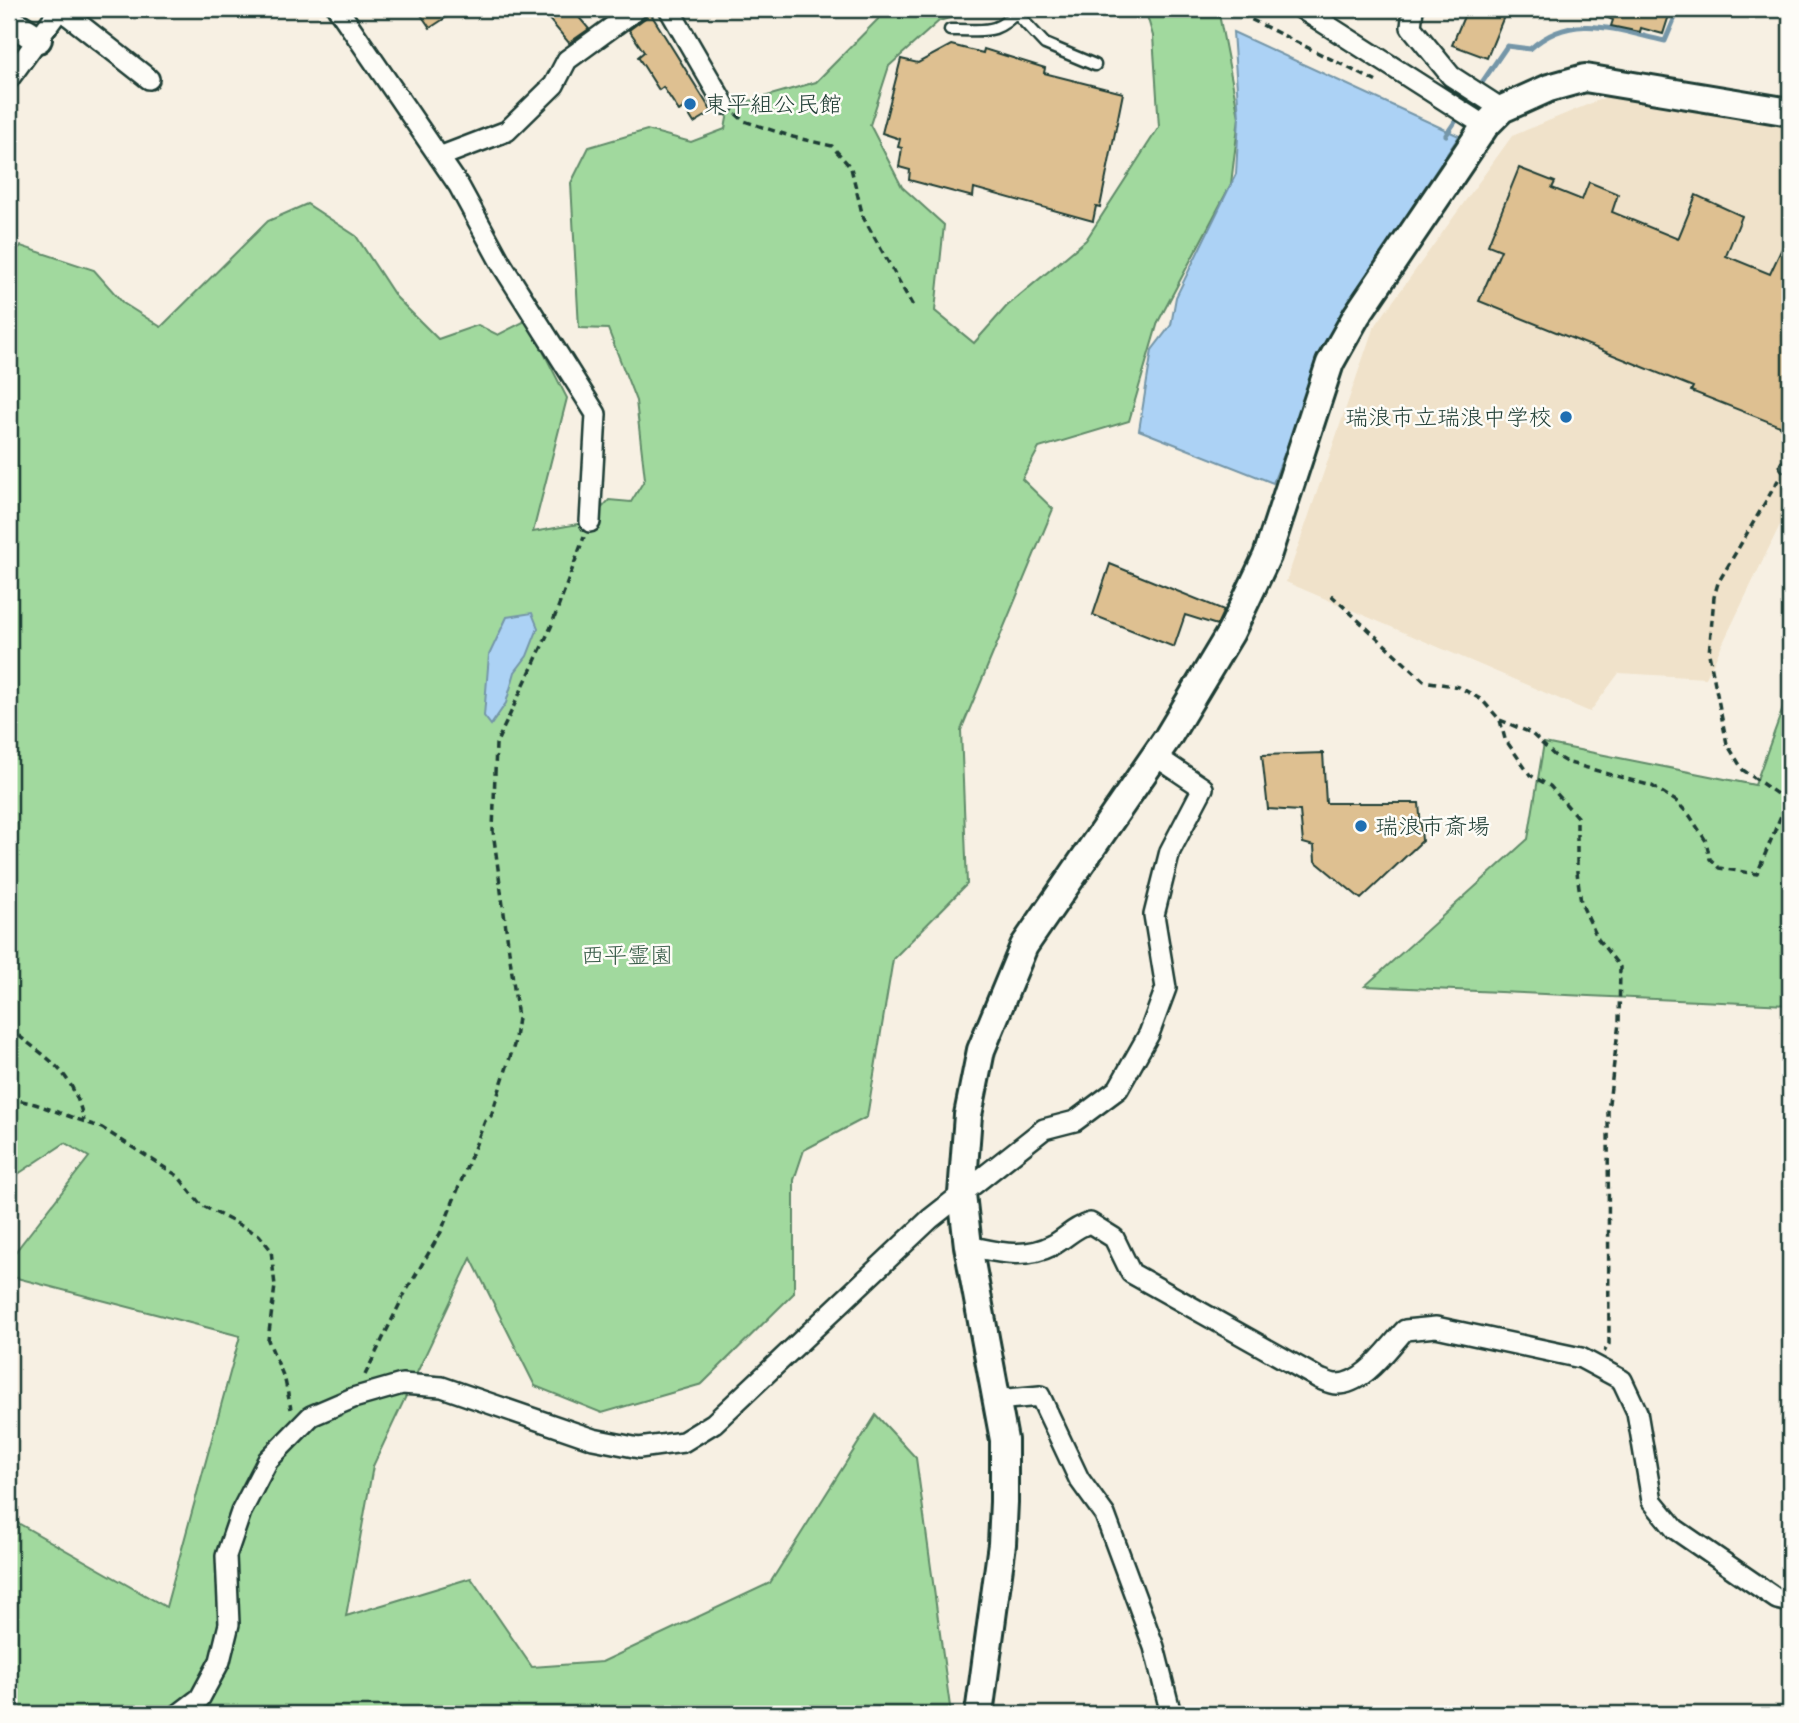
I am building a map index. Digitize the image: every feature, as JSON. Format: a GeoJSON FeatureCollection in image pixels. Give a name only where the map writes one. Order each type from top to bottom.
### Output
{"type":"FeatureCollection","features":[{"type":"Feature","properties":{"kind":"street"},"geometry":{"type":"LineString","coordinates":[[9,79],[60,9],[149,79]]}},
{"type":"Feature","properties":{"kind":"street"},"geometry":{"type":"LineString","coordinates":[[338,9],[459,186],[502,265],[596,414],[590,522]]}},
{"type":"Feature","properties":{"kind":"street"},"geometry":{"type":"LineString","coordinates":[[439,157],[507,131],[554,85],[568,60],[637,9]]}},
{"type":"Feature","properties":{"kind":"street"},"geometry":{"type":"LineString","coordinates":[[669,9],[724,104]]}},
{"type":"Feature","properties":{"kind":"street"},"geometry":{"type":"LineString","coordinates":[[1302,9],[1493,118]]}},
{"type":"Feature","properties":{"kind":"street"},"geometry":{"type":"LineString","coordinates":[[1413,9],[1410,27],[1451,76],[1493,118]]}},
{"type":"Feature","properties":{"kind":"street"},"geometry":{"type":"LineString","coordinates":[[9,21],[38,39]]}},
{"type":"Feature","properties":{"kind":"street"},"geometry":{"type":"LineString","coordinates":[[979,1714],[1002,1544],[1004,1440],[968,1246],[962,1194],[968,1115],[981,1050],[1011,972],[1049,906],[1168,737],[1231,632],[1267,556],[1330,363],[1357,315],[1493,118],[1549,88],[1584,78],[1790,112]]}},
{"type":"Feature","properties":{"kind":"street"},"geometry":{"type":"LineString","coordinates":[[179,1714],[200,1698],[220,1661],[229,1624],[226,1556],[241,1512],[268,1460],[311,1416],[354,1398],[402,1384],[442,1387],[593,1439],[639,1448],[683,1442],[714,1423],[930,1219],[1044,1129],[1075,1121],[1118,1089],[1149,1034],[1166,988],[1154,915],[1170,851],[1203,788],[1154,755]]}},
{"type":"Feature","properties":{"kind":"street"},"geometry":{"type":"LineString","coordinates":[[968,1246],[1016,1255],[1037,1252],[1056,1243],[1077,1227],[1090,1223],[1114,1238],[1131,1273],[1320,1379],[1336,1384],[1354,1379],[1366,1370],[1405,1330],[1436,1328],[1581,1358],[1622,1380],[1637,1412],[1652,1502],[1675,1529],[1719,1562],[1777,1599],[1790,1602]]}},
{"type":"Feature","properties":{"kind":"street"},"geometry":{"type":"LineString","coordinates":[[997,1400],[1040,1396],[1079,1479],[1105,1515],[1154,1647],[1171,1714]]}},
{"type":"Feature","properties":{"kind":"lane"},"geometry":{"type":"LineString","coordinates":[[950,30],[990,32],[1004,26],[1018,11],[1045,44],[1095,65]]}},
{"type":"Feature","properties":{"kind":"path"},"geometry":{"type":"LineString","coordinates":[[1230,9],[1380,83]]}},
{"type":"Feature","properties":{"kind":"path"},"geometry":{"type":"LineString","coordinates":[[724,104],[744,121],[832,146],[850,168],[863,217],[914,308]]}},
{"type":"Feature","properties":{"kind":"path"},"geometry":{"type":"LineString","coordinates":[[1331,595],[1424,681],[1459,687],[1482,700],[1500,719],[1531,733],[1554,755],[1566,762],[1652,786],[1676,801],[1690,816],[1706,841],[1710,859],[1719,868],[1757,874],[1787,801],[1743,770],[1731,754],[1709,654],[1714,597],[1718,583],[1788,467]]}},
{"type":"Feature","properties":{"kind":"path"},"geometry":{"type":"LineString","coordinates":[[354,1398],[404,1295],[441,1232],[485,1121],[491,1116],[514,1045],[519,1018],[493,831],[496,744],[551,627],[590,522]]}},
{"type":"Feature","properties":{"kind":"path"},"geometry":{"type":"LineString","coordinates":[[1500,719],[1505,739],[1530,775],[1550,786],[1577,817],[1577,872],[1581,902],[1598,939],[1620,967],[1619,1023],[1608,1111],[1609,1344],[1594,1365]]}},
{"type":"Feature","properties":{"kind":"path"},"geometry":{"type":"LineString","coordinates":[[9,1028],[58,1065],[79,1099],[85,1122]]}},
{"type":"Feature","properties":{"kind":"path"},"geometry":{"type":"LineString","coordinates":[[9,1098],[35,1104],[102,1128],[178,1177],[201,1205],[259,1236],[271,1250],[275,1286],[268,1340],[285,1380],[296,1432]]}},
{"type":"Feature","properties":{"kind":"shaded area","name":"瑞浪市立瑞浪中学校"},"geometry":{"type":"Polygon","coordinates":[[[1611,95],[1790,126],[1790,504],[1706,678],[1619,673],[1590,712],[1286,582],[1373,329],[1512,136],[1611,95]]]}},
{"type":"Feature","properties":{"kind":"green space","name":"西平霊園"},"geometry":{"type":"Polygon","coordinates":[[[888,9],[1008,9],[967,13],[939,21],[889,66],[870,125],[902,187],[944,225],[935,311],[974,343],[1007,306],[1086,240],[1159,127],[1153,36],[1145,9],[1218,9],[1239,117],[1231,184],[1158,322],[1129,421],[1039,448],[1022,479],[1053,509],[961,730],[967,884],[893,959],[867,1117],[804,1150],[794,1180],[794,1293],[702,1384],[602,1413],[535,1386],[471,1258],[373,1466],[346,1616],[471,1578],[532,1667],[602,1662],[770,1583],[876,1415],[916,1458],[951,1714],[9,1714],[9,1518],[166,1607],[240,1336],[9,1276],[9,1260],[89,1157],[65,1143],[9,1180],[9,256],[21,246],[94,270],[123,303],[161,327],[268,221],[307,204],[356,236],[396,297],[438,339],[478,325],[498,335],[527,320],[567,398],[533,532],[589,522],[609,500],[631,502],[645,479],[636,401],[608,329],[579,328],[571,183],[589,147],[647,130],[691,142],[725,129],[729,107],[816,82],[888,9]]]}},
{"type":"Feature","properties":{"kind":"green space"},"geometry":{"type":"Polygon","coordinates":[[[1790,689],[1790,1005],[1365,986],[1528,839],[1544,743],[1755,785],[1790,689]]]}},
{"type":"Feature","properties":{"kind":"water"},"geometry":{"type":"Polygon","coordinates":[[[1233,32],[1459,136],[1346,307],[1309,390],[1273,483],[1139,430],[1152,350],[1171,325],[1176,297],[1236,174],[1239,117],[1233,32]]]}},
{"type":"Feature","properties":{"kind":"water"},"geometry":{"type":"Polygon","coordinates":[[[532,613],[538,628],[527,656],[515,672],[506,703],[491,725],[484,716],[489,655],[507,617],[532,613]]]}},
{"type":"Feature","properties":{"kind":"building"},"geometry":{"type":"Polygon","coordinates":[[[417,9],[459,9],[430,28],[417,9]]]}},
{"type":"Feature","properties":{"kind":"building"},"geometry":{"type":"Polygon","coordinates":[[[544,9],[572,9],[589,29],[569,43],[548,18],[550,16],[544,9]]]}},
{"type":"Feature","properties":{"kind":"building"},"geometry":{"type":"Polygon","coordinates":[[[1467,9],[1507,9],[1487,58],[1452,45],[1467,9]]]}},
{"type":"Feature","properties":{"kind":"building"},"geometry":{"type":"Polygon","coordinates":[[[1587,9],[1671,9],[1663,34],[1641,28],[1640,32],[1611,26],[1613,20],[1587,9]]]}},
{"type":"Feature","properties":{"kind":"building"},"geometry":{"type":"Polygon","coordinates":[[[649,11],[712,112],[694,123],[684,107],[679,111],[663,87],[659,90],[638,57],[644,52],[629,30],[645,18],[649,11]]]}},
{"type":"Feature","properties":{"kind":"building"},"geometry":{"type":"Polygon","coordinates":[[[951,45],[983,53],[984,49],[1045,68],[1044,73],[1123,93],[1100,207],[1096,206],[1093,221],[974,188],[973,197],[909,180],[910,170],[899,167],[902,148],[898,147],[900,139],[882,133],[901,59],[918,63],[951,45]]]}},
{"type":"Feature","properties":{"kind":"building"},"geometry":{"type":"Polygon","coordinates":[[[1519,168],[1555,182],[1552,188],[1582,200],[1589,182],[1618,194],[1612,212],[1678,239],[1696,195],[1742,216],[1726,256],[1770,274],[1790,231],[1790,430],[1691,391],[1693,387],[1479,301],[1501,250],[1488,245],[1519,168]]]}},
{"type":"Feature","properties":{"kind":"building"},"geometry":{"type":"Polygon","coordinates":[[[1110,564],[1224,610],[1217,625],[1185,615],[1174,647],[1093,615],[1110,564]]]}},
{"type":"Feature","properties":{"kind":"building","name":"瑞浪市斎場"},"geometry":{"type":"Polygon","coordinates":[[[1323,753],[1326,803],[1419,803],[1422,841],[1361,899],[1315,861],[1314,846],[1303,843],[1300,811],[1268,809],[1262,755],[1323,753]]]}},
{"type":"Feature","properties":{"kind":"waterway"},"geometry":{"type":"LineString","coordinates":[[1446,135],[1507,46],[1530,49],[1546,37],[1578,27],[1611,29],[1665,41],[1676,15],[1687,9]]}},
{"type":"Feature","properties":{"kind":"place","name":"東平組公民館"},"geometry":{"type":"Point","coordinates":[690,104]}},
{"type":"Feature","properties":{"kind":"place","name":"瑞浪市立瑞浪中学校"},"geometry":{"type":"Point","coordinates":[1566,417]}},
{"type":"Feature","properties":{"kind":"place","name":"瑞浪市斎場"},"geometry":{"type":"Point","coordinates":[1361,826]}}]}
